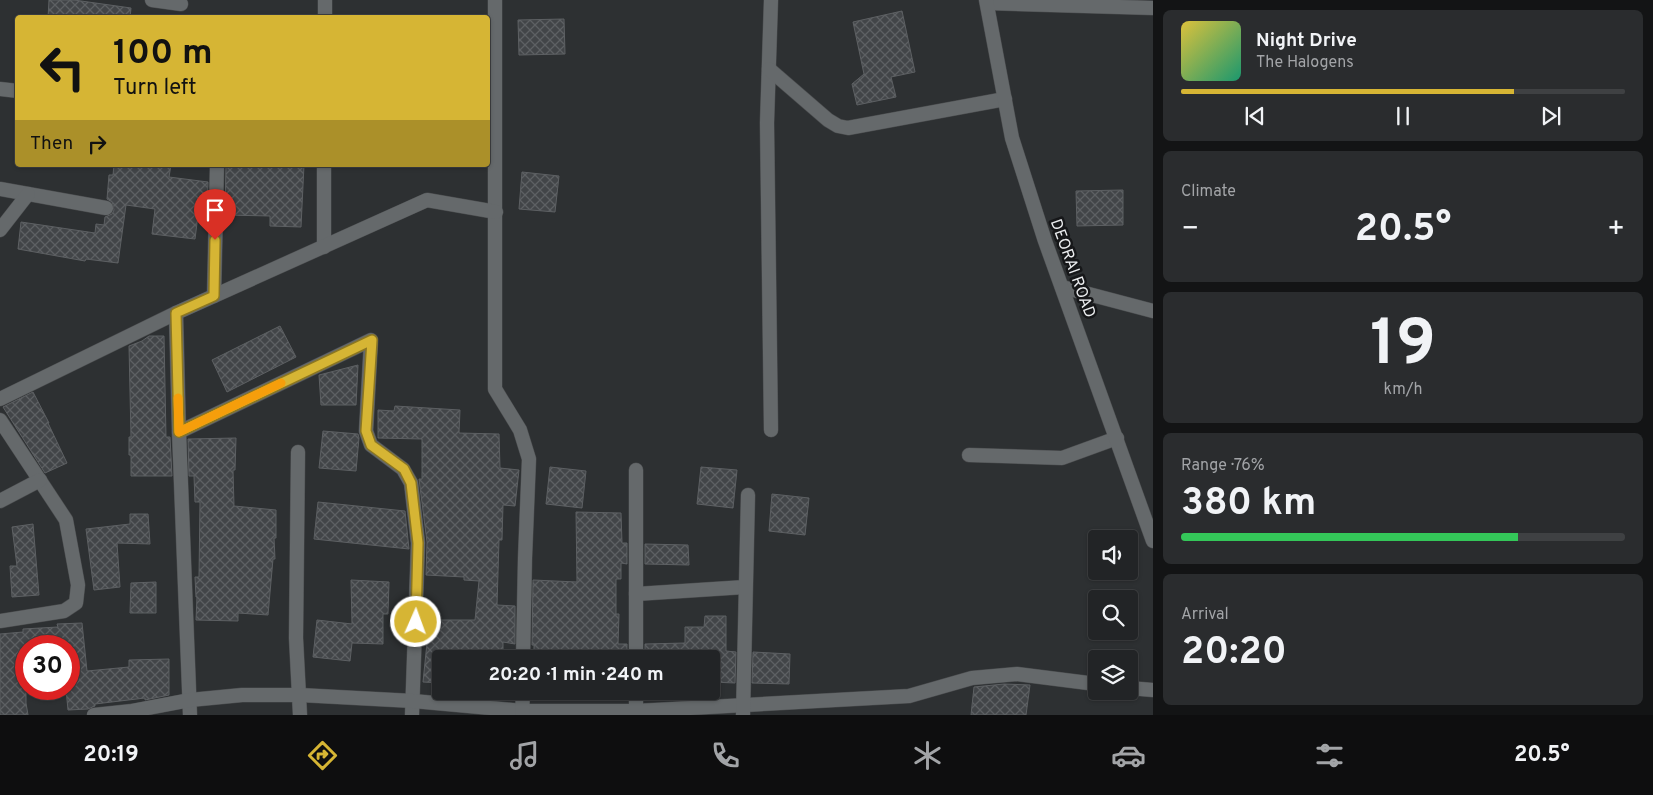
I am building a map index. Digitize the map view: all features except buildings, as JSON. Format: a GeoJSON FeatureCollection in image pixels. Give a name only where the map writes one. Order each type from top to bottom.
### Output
{"type":"FeatureCollection","features":[{"type":"Feature","properties":{"kind":"street"},"geometry":{"type":"LineString","coordinates":[[152,0],[181,4]]}},
{"type":"Feature","properties":{"kind":"street"},"geometry":{"type":"LineString","coordinates":[[325,0],[325,15]]}},
{"type":"Feature","properties":{"kind":"street"},"geometry":{"type":"LineString","coordinates":[[495,0],[495,389],[520,430],[529,459],[523,650]]}},
{"type":"Feature","properties":{"kind":"street"},"geometry":{"type":"LineString","coordinates":[[771,0],[767,123],[771,430]]}},
{"type":"Feature","properties":{"kind":"street"},"geometry":{"type":"LineString","coordinates":[[986,1],[1153,8]]}},
{"type":"Feature","properties":{"kind":"street","name":"DEORAI ROAD"},"geometry":{"type":"LineString","coordinates":[[986,1],[1012,138],[1062,287],[1153,541]]}},
{"type":"Feature","properties":{"kind":"street"},"geometry":{"type":"LineString","coordinates":[[769,69],[828,120],[838,126],[848,128],[1004,99]]}},
{"type":"Feature","properties":{"kind":"street"},"geometry":{"type":"LineString","coordinates":[[0,89],[15,91]]}},
{"type":"Feature","properties":{"kind":"street"},"geometry":{"type":"LineString","coordinates":[[214,296],[216,167]]}},
{"type":"Feature","properties":{"kind":"street"},"geometry":{"type":"LineString","coordinates":[[324,167],[324,247]]}},
{"type":"Feature","properties":{"kind":"street"},"geometry":{"type":"LineString","coordinates":[[0,189],[106,208]]}},
{"type":"Feature","properties":{"kind":"street"},"geometry":{"type":"LineString","coordinates":[[0,230],[28,194]]}},
{"type":"Feature","properties":{"kind":"street"},"geometry":{"type":"LineString","coordinates":[[0,399],[176,313],[426,200],[496,212]]}},
{"type":"Feature","properties":{"kind":"street"},"geometry":{"type":"LineString","coordinates":[[1062,287],[1153,311]]}},
{"type":"Feature","properties":{"kind":"street"},"geometry":{"type":"LineString","coordinates":[[176,313],[190,715]]}},
{"type":"Feature","properties":{"kind":"street"},"geometry":{"type":"LineString","coordinates":[[179,432],[372,340],[366,431],[371,445],[404,469],[411,483],[418,543],[412,708]]}},
{"type":"Feature","properties":{"kind":"street"},"geometry":{"type":"LineString","coordinates":[[0,420],[66,520],[78,585],[76,603],[64,611],[0,621]]}},
{"type":"Feature","properties":{"kind":"street"},"geometry":{"type":"LineString","coordinates":[[969,456],[1062,458],[1117,438]]}},
{"type":"Feature","properties":{"kind":"street"},"geometry":{"type":"LineString","coordinates":[[298,452],[296,638],[300,715]]}},
{"type":"Feature","properties":{"kind":"street"},"geometry":{"type":"LineString","coordinates":[[636,470],[636,650]]}},
{"type":"Feature","properties":{"kind":"street"},"geometry":{"type":"LineString","coordinates":[[0,502],[40,480]]}},
{"type":"Feature","properties":{"kind":"street"},"geometry":{"type":"LineString","coordinates":[[743,710],[748,495]]}},
{"type":"Feature","properties":{"kind":"street"},"geometry":{"type":"LineString","coordinates":[[636,594],[746,586]]}},
{"type":"Feature","properties":{"kind":"street"},"geometry":{"type":"LineString","coordinates":[[94,715],[132,711],[190,700],[242,695],[300,695],[412,708],[522,713],[636,713],[743,710],[909,696],[972,678],[1017,674],[1088,683]]}},
{"type":"Feature","properties":{"kind":"street"},"geometry":{"type":"LineString","coordinates":[[1138,689],[1153,690]]}},
{"type":"Feature","properties":{"kind":"street"},"geometry":{"type":"LineString","coordinates":[[522,713],[523,700]]}},
{"type":"Feature","properties":{"kind":"street"},"geometry":{"type":"LineString","coordinates":[[636,700],[636,713]]}},
{"type":"Feature","properties":{"kind":"slow traffic"},"geometry":{"type":"LineString","coordinates":[[178,398],[179,432],[281,383]]}},
{"type":"Feature","properties":{"kind":"route"},"geometry":{"type":"LineString","coordinates":[[215,240],[214,296],[176,313],[179,432],[372,340],[366,431],[371,445],[404,469],[411,483],[418,543],[416,622]]}}]}
